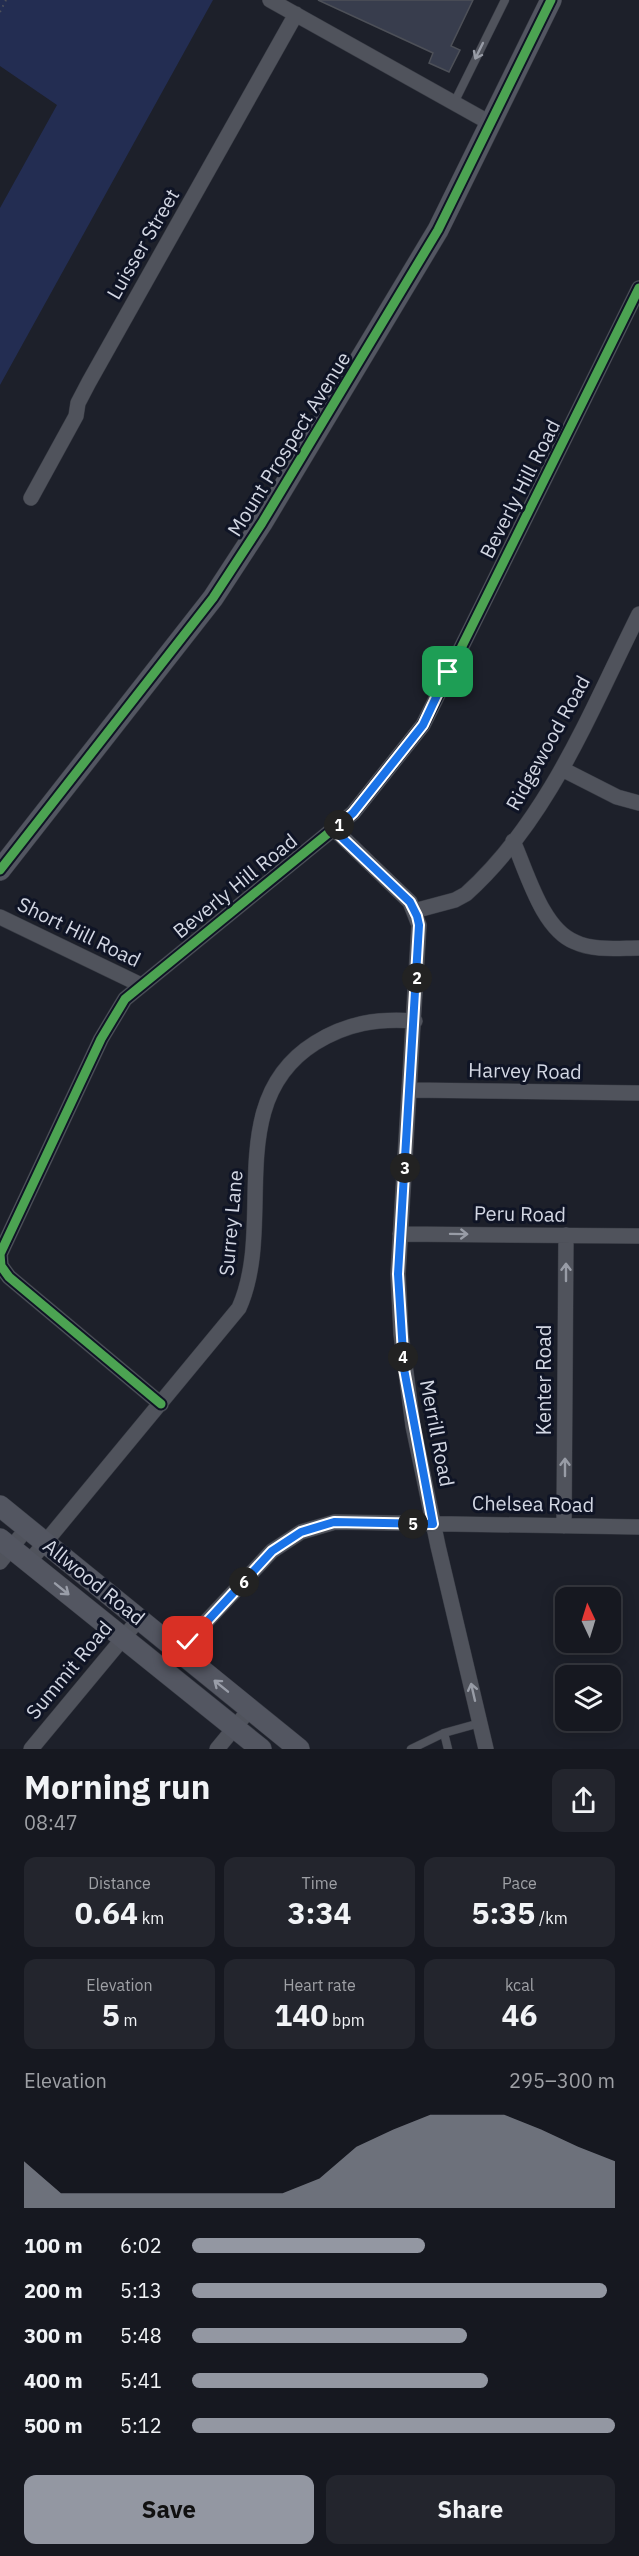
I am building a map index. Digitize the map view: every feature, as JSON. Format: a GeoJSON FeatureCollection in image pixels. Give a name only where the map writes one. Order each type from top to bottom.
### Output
{"type":"FeatureCollection","features":[{"type":"Feature","properties":{"kind":"street","name":"Mount Prospect Avenue"},"geometry":{"type":"LineString","coordinates":[[0,870],[213,598],[250,542],[444,220],[551,0]]}},
{"type":"Feature","properties":{"kind":"street"},"geometry":{"type":"LineString","coordinates":[[274,1],[490,123]]}},
{"type":"Feature","properties":{"kind":"street","name":"Luisser Street"},"geometry":{"type":"LineString","coordinates":[[31,498],[76,416],[78,403],[94,372],[296,14]]}},
{"type":"Feature","properties":{"kind":"street","name":"Beverly Hill Road"},"geometry":{"type":"LineString","coordinates":[[161,1404],[9,1277],[1,1266],[0,1254],[117,1008],[141,985],[353,813],[423,725],[639,288]]}},
{"type":"Feature","properties":{"kind":"street","name":"Ridgewood Road"},"geometry":{"type":"LineString","coordinates":[[414,911],[466,894],[544,802],[637,625]]}},
{"type":"Feature","properties":{"kind":"street"},"geometry":{"type":"LineString","coordinates":[[562,769],[617,797],[639,803]]}},
{"type":"Feature","properties":{"kind":"street","name":"Merrill Road"},"geometry":{"type":"LineString","coordinates":[[334,830],[393,885],[414,911],[420,938],[398,1274],[404,1369],[433,1524],[486,1749]]}},
{"type":"Feature","properties":{"kind":"street"},"geometry":{"type":"LineString","coordinates":[[513,841],[545,914],[563,936],[588,946],[639,948]]}},
{"type":"Feature","properties":{"kind":"street","name":"Short Hill Road"},"geometry":{"type":"LineString","coordinates":[[0,917],[141,985]]}},
{"type":"Feature","properties":{"kind":"street","name":"Surrey Lane"},"geometry":{"type":"LineString","coordinates":[[29,1562],[229,1322],[245,1294],[252,1256],[257,1146],[271,1089],[301,1053],[335,1030],[387,1019],[415,1021]]}},
{"type":"Feature","properties":{"kind":"street","name":"Harvey Road"},"geometry":{"type":"LineString","coordinates":[[411,1090],[639,1093]]}},
{"type":"Feature","properties":{"kind":"street","name":"Peru Road"},"geometry":{"type":"LineString","coordinates":[[400,1234],[639,1236]]}},
{"type":"Feature","properties":{"kind":"street","name":"Kenter Road"},"geometry":{"type":"LineString","coordinates":[[564,1526],[566,1235]]}},
{"type":"Feature","properties":{"kind":"street","name":"Allwood Road"},"geometry":{"type":"LineString","coordinates":[[0,1506],[299,1749]]}},
{"type":"Feature","properties":{"kind":"street","name":"Chelsea Road"},"geometry":{"type":"LineString","coordinates":[[162,1669],[272,1551],[301,1532],[334,1522],[639,1527]]}},
{"type":"Feature","properties":{"kind":"street"},"geometry":{"type":"LineString","coordinates":[[4,1550],[27,1528]]}},
{"type":"Feature","properties":{"kind":"street","name":"Allwood Road"},"geometry":{"type":"LineString","coordinates":[[4,1550],[29,1562],[261,1749]]}},
{"type":"Feature","properties":{"kind":"street","name":"Summit Road"},"geometry":{"type":"LineString","coordinates":[[31,1749],[139,1619]]}},
{"type":"Feature","properties":{"kind":"street"},"geometry":{"type":"LineString","coordinates":[[217,1749],[250,1709]]}},
{"type":"Feature","properties":{"kind":"lane"},"geometry":{"type":"LineString","coordinates":[[454,103],[505,0]]}},
{"type":"Feature","properties":{"kind":"lane"},"geometry":{"type":"LineString","coordinates":[[411,1749],[444,1733],[480,1723]]}},
{"type":"Feature","properties":{"kind":"lane"},"geometry":{"type":"LineString","coordinates":[[444,1733],[448,1749]]}},
{"type":"Feature","properties":{"kind":"path"},"geometry":{"type":"LineString","coordinates":[[0,12],[6,0]]}},
{"type":"Feature","properties":{"kind":"shaded area"},"geometry":{"type":"Polygon","coordinates":[[[0,0],[213,0],[0,385],[0,208],[57,105],[0,66],[0,0]]]}},
{"type":"Feature","properties":{"kind":"building"},"geometry":{"type":"Polygon","coordinates":[[[318,0],[473,0],[451,46],[460,50],[449,72],[429,63],[433,53],[318,0]]]}},
{"type":"Feature","properties":{"kind":"cycle path"},"geometry":{"type":"LineString","coordinates":[[0,870],[213,598],[262,523],[438,230],[551,0]]}},
{"type":"Feature","properties":{"kind":"cycle path"},"geometry":{"type":"LineString","coordinates":[[161,1404],[9,1277],[1,1266],[0,1254],[101,1039],[125,999],[353,813],[423,725],[639,288]]}},
{"type":"Feature","properties":{"kind":"route"},"geometry":{"type":"LineString","coordinates":[[188,1642],[272,1551],[301,1532],[334,1522],[433,1524],[404,1369],[398,1274],[411,1090],[419,925],[410,902],[334,830],[353,813],[423,725],[448,672]]}}]}
